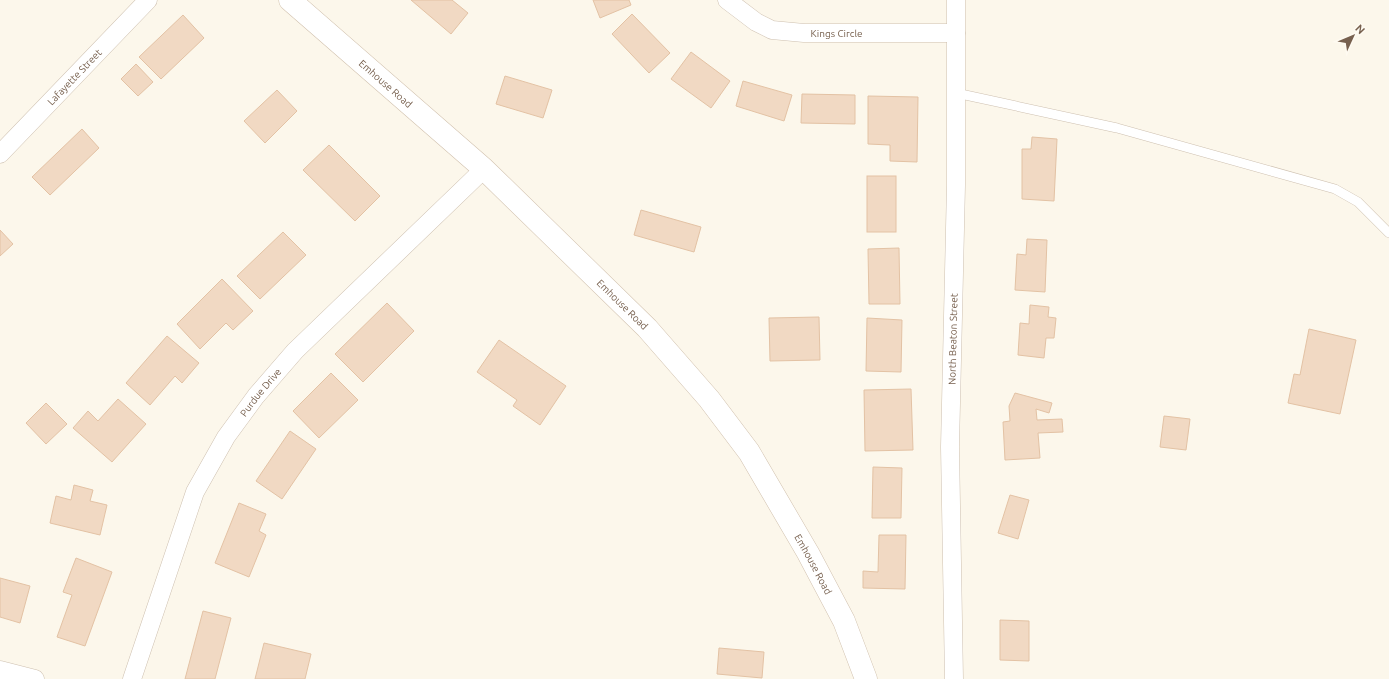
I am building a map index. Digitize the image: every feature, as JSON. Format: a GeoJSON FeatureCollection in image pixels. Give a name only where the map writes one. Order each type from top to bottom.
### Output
{"type":"FeatureCollection","features":[{"type":"Feature","properties":{"kind":"main road","name":"Emhouse Road"},"geometry":{"type":"LineString","coordinates":[[290,0],[484,169],[647,328],[709,399],[749,452],[808,552],[844,620],[866,679]]}},
{"type":"Feature","properties":{"kind":"street","name":"Lafayette Street"},"geometry":{"type":"LineString","coordinates":[[0,154],[148,0]]}},
{"type":"Feature","properties":{"kind":"street","name":"Kings Circle"},"geometry":{"type":"LineString","coordinates":[[727,0],[756,22],[772,30],[804,33],[956,33]]}},
{"type":"Feature","properties":{"kind":"street","name":"North Beaton Street"},"geometry":{"type":"LineString","coordinates":[[954,679],[950,447],[956,185],[956,0]]}},
{"type":"Feature","properties":{"kind":"street","name":"Purdue Drive"},"geometry":{"type":"LineString","coordinates":[[132,679],[196,492],[226,436],[256,396],[295,351],[484,169]]}},
{"type":"Feature","properties":{"kind":"street"},"geometry":{"type":"LineString","coordinates":[[0,670],[36,679]]}},
{"type":"Feature","properties":{"kind":"lane"},"geometry":{"type":"LineString","coordinates":[[956,93],[1117,128],[1335,189],[1358,202],[1389,233]]}},
{"type":"Feature","properties":{"kind":"building"},"geometry":{"type":"Polygon","coordinates":[[[411,0],[452,0],[468,13],[451,34],[411,0]]]}},
{"type":"Feature","properties":{"kind":"building"},"geometry":{"type":"Polygon","coordinates":[[[593,0],[629,0],[631,5],[600,18],[593,0]]]}},
{"type":"Feature","properties":{"kind":"building"},"geometry":{"type":"Polygon","coordinates":[[[632,14],[670,53],[649,73],[612,34],[632,14]]]}},
{"type":"Feature","properties":{"kind":"building"},"geometry":{"type":"Polygon","coordinates":[[[183,15],[204,38],[161,79],[139,57],[183,15]]]}},
{"type":"Feature","properties":{"kind":"building"},"geometry":{"type":"Polygon","coordinates":[[[691,52],[730,81],[711,108],[671,79],[691,52]]]}},
{"type":"Feature","properties":{"kind":"building"},"geometry":{"type":"Polygon","coordinates":[[[136,64],[153,82],[138,96],[121,79],[136,64]]]}},
{"type":"Feature","properties":{"kind":"building"},"geometry":{"type":"Polygon","coordinates":[[[505,76],[552,90],[543,118],[496,104],[505,76]]]}},
{"type":"Feature","properties":{"kind":"building"},"geometry":{"type":"Polygon","coordinates":[[[743,81],[792,95],[784,121],[736,106],[743,81]]]}},
{"type":"Feature","properties":{"kind":"building"},"geometry":{"type":"Polygon","coordinates":[[[277,90],[297,111],[265,143],[244,121],[277,90]]]}},
{"type":"Feature","properties":{"kind":"building"},"geometry":{"type":"Polygon","coordinates":[[[802,94],[855,95],[855,124],[801,123],[802,94]]]}},
{"type":"Feature","properties":{"kind":"building"},"geometry":{"type":"Polygon","coordinates":[[[868,96],[918,97],[917,162],[890,161],[890,145],[868,144],[868,96]]]}},
{"type":"Feature","properties":{"kind":"building"},"geometry":{"type":"Polygon","coordinates":[[[82,129],[99,148],[50,195],[32,177],[82,129]]]}},
{"type":"Feature","properties":{"kind":"building"},"geometry":{"type":"Polygon","coordinates":[[[1032,137],[1057,139],[1054,201],[1022,199],[1022,149],[1031,149],[1032,137]]]}},
{"type":"Feature","properties":{"kind":"building"},"geometry":{"type":"Polygon","coordinates":[[[329,145],[380,196],[355,221],[303,170],[329,145]]]}},
{"type":"Feature","properties":{"kind":"building"},"geometry":{"type":"Polygon","coordinates":[[[867,176],[896,176],[896,232],[867,232],[867,176]]]}},
{"type":"Feature","properties":{"kind":"building"},"geometry":{"type":"Polygon","coordinates":[[[641,210],[701,227],[694,252],[634,235],[641,210]]]}},
{"type":"Feature","properties":{"kind":"building"},"geometry":{"type":"Polygon","coordinates":[[[0,230],[13,244],[0,256],[0,230]]]}},
{"type":"Feature","properties":{"kind":"building"},"geometry":{"type":"Polygon","coordinates":[[[283,232],[306,255],[260,299],[237,276],[283,232]]]}},
{"type":"Feature","properties":{"kind":"building"},"geometry":{"type":"Polygon","coordinates":[[[1027,239],[1047,240],[1045,292],[1015,290],[1017,254],[1026,255],[1027,239]]]}},
{"type":"Feature","properties":{"kind":"building"},"geometry":{"type":"Polygon","coordinates":[[[899,248],[900,304],[869,304],[868,249],[899,248]]]}},
{"type":"Feature","properties":{"kind":"building"},"geometry":{"type":"Polygon","coordinates":[[[222,279],[253,311],[233,330],[226,323],[200,349],[177,324],[222,279]]]}},
{"type":"Feature","properties":{"kind":"building"},"geometry":{"type":"Polygon","coordinates":[[[387,303],[414,331],[363,382],[335,354],[387,303]]]}},
{"type":"Feature","properties":{"kind":"building"},"geometry":{"type":"Polygon","coordinates":[[[1030,305],[1049,307],[1048,317],[1056,318],[1054,338],[1046,338],[1044,358],[1018,355],[1020,323],[1029,324],[1030,305]]]}},
{"type":"Feature","properties":{"kind":"building"},"geometry":{"type":"Polygon","coordinates":[[[819,317],[820,360],[770,361],[769,318],[819,317]]]}},
{"type":"Feature","properties":{"kind":"building"},"geometry":{"type":"Polygon","coordinates":[[[867,318],[902,320],[901,372],[866,371],[867,318]]]}},
{"type":"Feature","properties":{"kind":"building"},"geometry":{"type":"Polygon","coordinates":[[[1309,329],[1356,340],[1340,414],[1288,403],[1294,374],[1300,375],[1309,329]]]}},
{"type":"Feature","properties":{"kind":"building"},"geometry":{"type":"Polygon","coordinates":[[[167,336],[199,363],[182,383],[175,376],[150,405],[126,383],[167,336]]]}},
{"type":"Feature","properties":{"kind":"building"},"geometry":{"type":"Polygon","coordinates":[[[499,340],[566,386],[540,425],[513,406],[517,400],[477,372],[499,340]]]}},
{"type":"Feature","properties":{"kind":"building"},"geometry":{"type":"Polygon","coordinates":[[[331,373],[358,400],[319,438],[293,411],[331,373]]]}},
{"type":"Feature","properties":{"kind":"building"},"geometry":{"type":"Polygon","coordinates":[[[911,389],[913,450],[865,451],[864,390],[911,389]]]}},
{"type":"Feature","properties":{"kind":"building"},"geometry":{"type":"Polygon","coordinates":[[[1015,393],[1052,403],[1049,413],[1036,409],[1037,420],[1062,419],[1063,432],[1038,433],[1040,458],[1005,460],[1003,422],[1010,421],[1009,406],[1015,393]]]}},
{"type":"Feature","properties":{"kind":"building"},"geometry":{"type":"Polygon","coordinates":[[[118,399],[146,424],[112,462],[73,428],[88,411],[98,421],[118,399]]]}},
{"type":"Feature","properties":{"kind":"building"},"geometry":{"type":"Polygon","coordinates":[[[46,403],[67,424],[46,444],[26,423],[46,403]]]}},
{"type":"Feature","properties":{"kind":"building"},"geometry":{"type":"Polygon","coordinates":[[[1164,416],[1190,419],[1186,450],[1160,447],[1164,416]]]}},
{"type":"Feature","properties":{"kind":"building"},"geometry":{"type":"Polygon","coordinates":[[[290,431],[316,449],[282,499],[256,481],[290,431]]]}},
{"type":"Feature","properties":{"kind":"building"},"geometry":{"type":"Polygon","coordinates":[[[873,467],[902,468],[901,518],[872,518],[873,467]]]}},
{"type":"Feature","properties":{"kind":"building"},"geometry":{"type":"Polygon","coordinates":[[[74,485],[93,490],[90,501],[107,505],[100,535],[50,523],[56,496],[71,500],[74,485]]]}},
{"type":"Feature","properties":{"kind":"building"},"geometry":{"type":"Polygon","coordinates":[[[1010,495],[1029,500],[1018,539],[998,533],[1010,495]]]}},
{"type":"Feature","properties":{"kind":"building"},"geometry":{"type":"Polygon","coordinates":[[[239,503],[266,514],[259,531],[266,535],[249,577],[215,563],[239,503]]]}},
{"type":"Feature","properties":{"kind":"building"},"geometry":{"type":"Polygon","coordinates":[[[879,535],[906,535],[905,589],[863,588],[863,571],[878,572],[879,535]]]}},
{"type":"Feature","properties":{"kind":"building"},"geometry":{"type":"Polygon","coordinates":[[[76,558],[112,572],[85,646],[57,637],[72,595],[63,592],[76,558]]]}},
{"type":"Feature","properties":{"kind":"building"},"geometry":{"type":"Polygon","coordinates":[[[0,578],[30,586],[20,623],[0,617],[0,578]]]}},
{"type":"Feature","properties":{"kind":"building"},"geometry":{"type":"Polygon","coordinates":[[[203,611],[231,618],[215,679],[185,679],[203,611]]]}},
{"type":"Feature","properties":{"kind":"building"},"geometry":{"type":"Polygon","coordinates":[[[1000,620],[1029,621],[1029,661],[1000,660],[1000,620]]]}},
{"type":"Feature","properties":{"kind":"building"},"geometry":{"type":"Polygon","coordinates":[[[264,643],[311,654],[305,679],[255,679],[264,643]]]}},
{"type":"Feature","properties":{"kind":"building"},"geometry":{"type":"Polygon","coordinates":[[[719,648],[764,652],[762,678],[717,674],[719,648]]]}}]}
